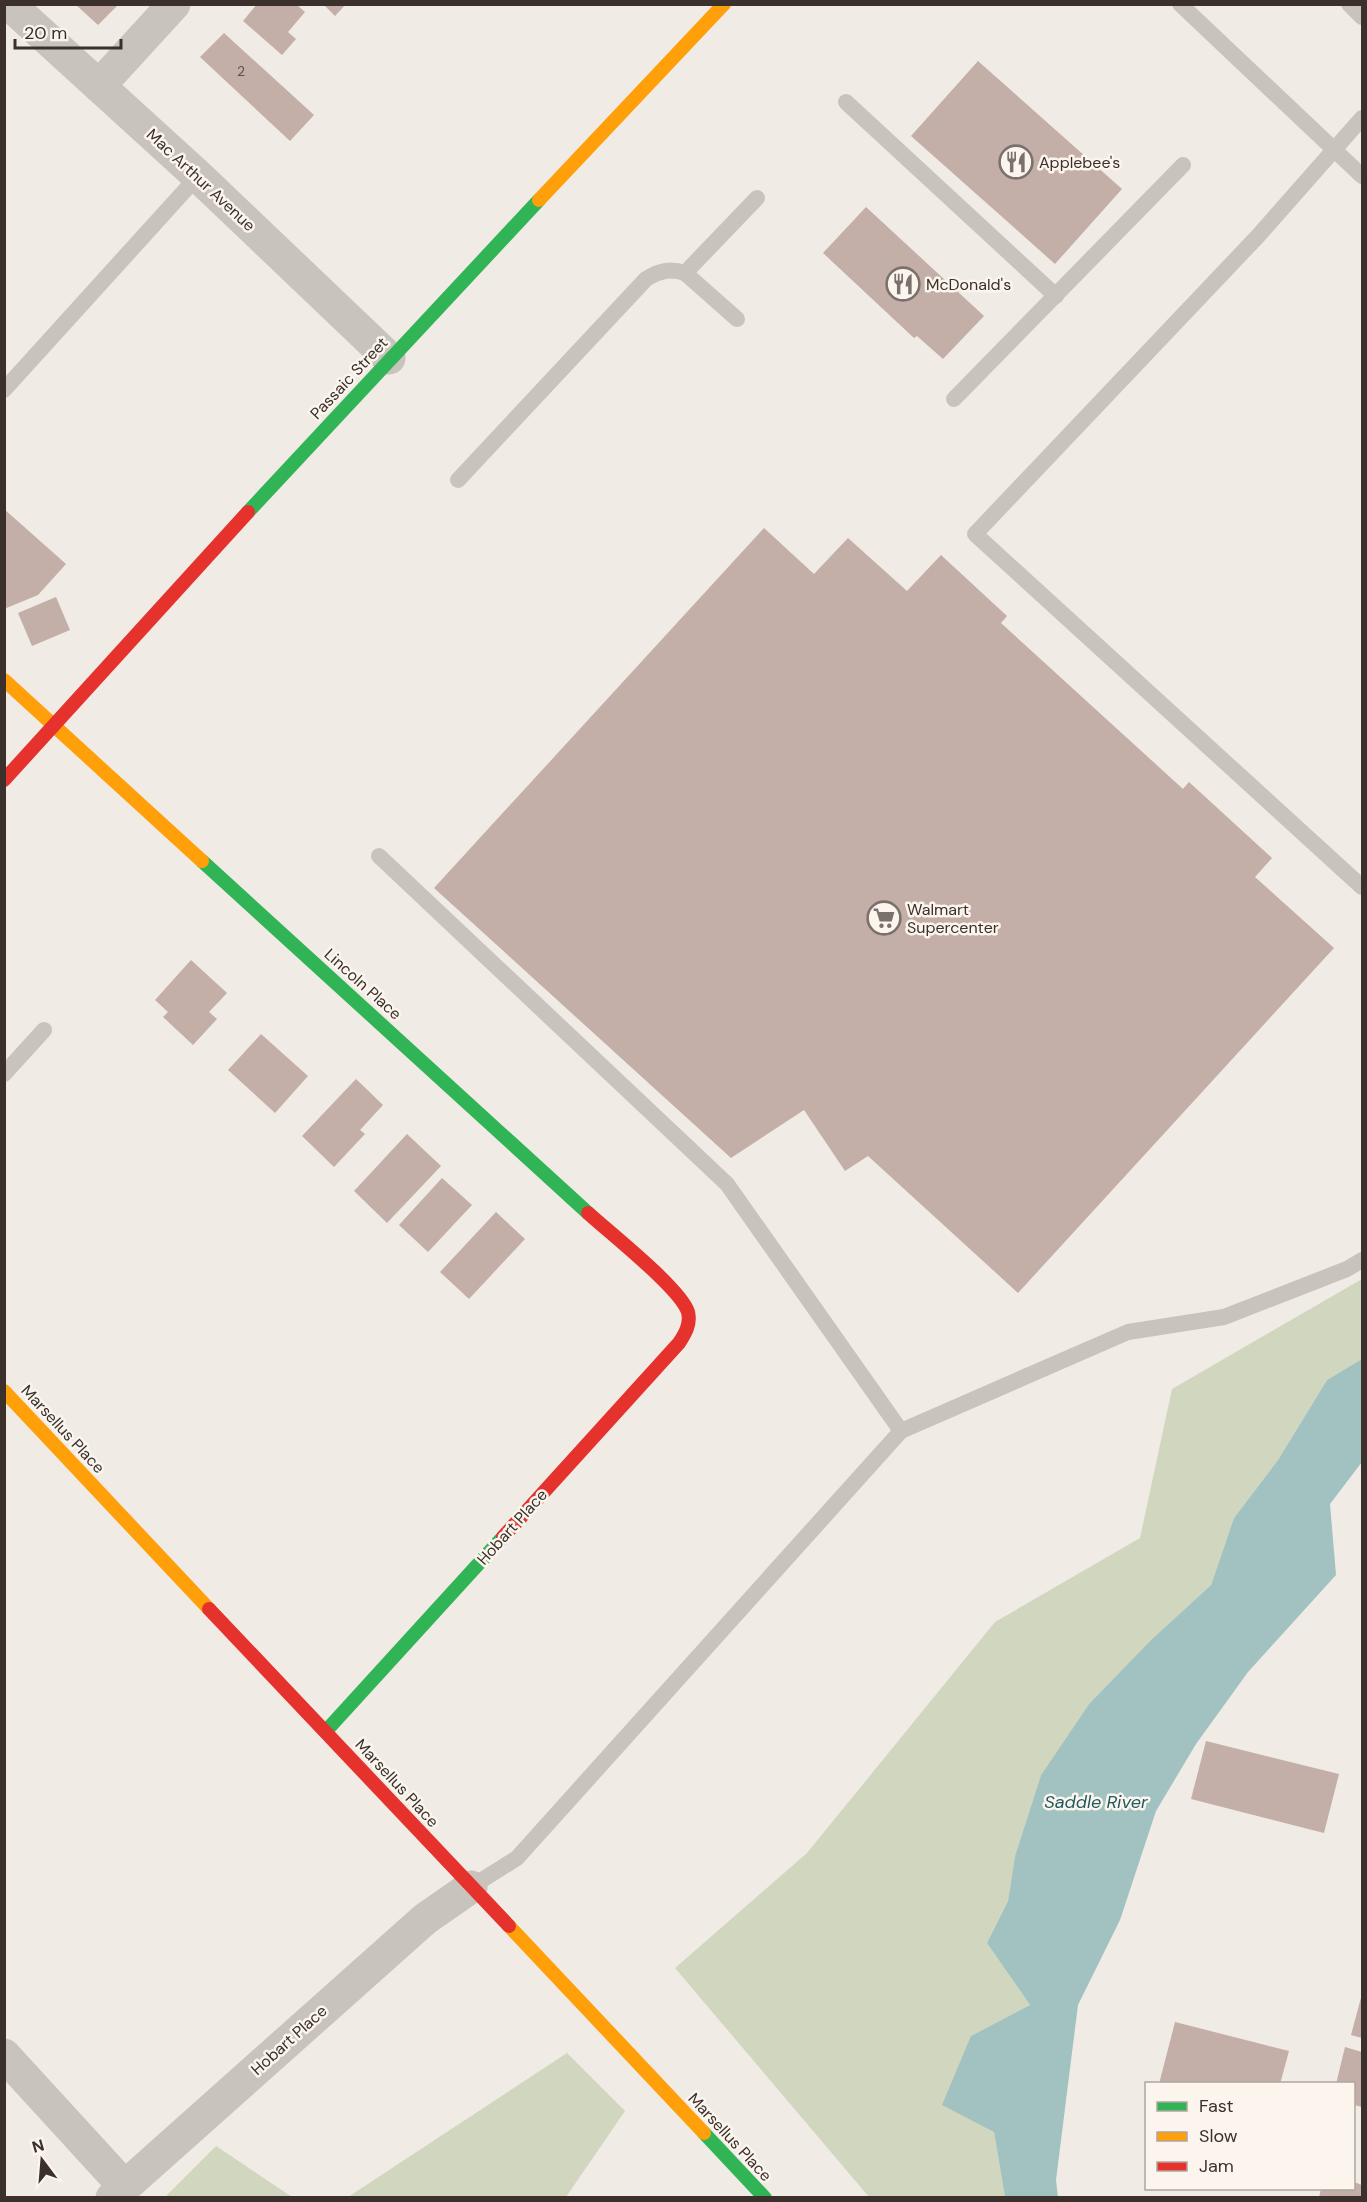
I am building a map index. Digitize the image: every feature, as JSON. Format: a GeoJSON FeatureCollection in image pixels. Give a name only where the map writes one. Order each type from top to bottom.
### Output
{"type":"FeatureCollection","features":[{"type":"Feature","properties":{"kind":"street","name":"Mac Arthur Avenue"},"geometry":{"type":"LineString","coordinates":[[9,4],[198,176],[389,358]]}},
{"type":"Feature","properties":{"kind":"street"},"geometry":{"type":"LineString","coordinates":[[99,86],[174,4]]}},
{"type":"Feature","properties":{"kind":"street","name":"Passaic Street"},"geometry":{"type":"LineString","coordinates":[[4,780],[389,358],[724,4]]}},
{"type":"Feature","properties":{"kind":"street","name":"Lincoln Place"},"geometry":{"type":"LineString","coordinates":[[4,680],[677,1294],[687,1306],[691,1318]]}},
{"type":"Feature","properties":{"kind":"street","name":"Hobart Place"},"geometry":{"type":"LineString","coordinates":[[326,1731],[679,1342],[687,1332],[691,1318]]}},
{"type":"Feature","properties":{"kind":"street","name":"Marsellus Place"},"geometry":{"type":"LineString","coordinates":[[4,1391],[765,2198]]}},
{"type":"Feature","properties":{"kind":"street","name":"Hobart Place"},"geometry":{"type":"LineString","coordinates":[[118,2192],[425,1919],[471,1887]]}},
{"type":"Feature","properties":{"kind":"street"},"geometry":{"type":"LineString","coordinates":[[4,2055],[118,2192]]}},
{"type":"Feature","properties":{"kind":"lane"},"geometry":{"type":"LineString","coordinates":[[1180,4],[1362,176]]}},
{"type":"Feature","properties":{"kind":"lane"},"geometry":{"type":"LineString","coordinates":[[1349,4],[1362,17]]}},
{"type":"Feature","properties":{"kind":"lane"},"geometry":{"type":"LineString","coordinates":[[846,102],[1056,296]]}},
{"type":"Feature","properties":{"kind":"lane"},"geometry":{"type":"LineString","coordinates":[[1362,118],[1258,236],[975,534],[1362,886]]}},
{"type":"Feature","properties":{"kind":"lane"},"geometry":{"type":"LineString","coordinates":[[954,399],[1183,165]]}},
{"type":"Feature","properties":{"kind":"lane"},"geometry":{"type":"LineString","coordinates":[[4,390],[198,176]]}},
{"type":"Feature","properties":{"kind":"lane"},"geometry":{"type":"LineString","coordinates":[[685,273],[757,198]]}},
{"type":"Feature","properties":{"kind":"lane"},"geometry":{"type":"LineString","coordinates":[[458,480],[646,279],[657,272],[674,270],[685,273],[737,319]]}},
{"type":"Feature","properties":{"kind":"lane"},"geometry":{"type":"LineString","coordinates":[[379,856],[727,1184],[901,1431]]}},
{"type":"Feature","properties":{"kind":"lane"},"geometry":{"type":"LineString","coordinates":[[4,1074],[44,1030]]}},
{"type":"Feature","properties":{"kind":"lane"},"geometry":{"type":"LineString","coordinates":[[471,1887],[518,1858],[901,1431],[1128,1332],[1224,1317],[1347,1269],[1362,1260]]}},
{"type":"Feature","properties":{"kind":"green space"},"geometry":{"type":"Polygon","coordinates":[[[1362,1279],[1362,1359],[1327,1380],[1278,1460],[1234,1518],[1211,1585],[1151,1640],[1089,1704],[1041,1775],[1015,1856],[1008,1901],[987,1943],[1030,2005],[971,2036],[994,2132],[1005,2197],[869,2197],[675,1968],[807,1853],[995,1622],[1140,1538],[1172,1389],[1362,1279]]]}},
{"type":"Feature","properties":{"kind":"green space"},"geometry":{"type":"Polygon","coordinates":[[[567,2053],[625,2111],[566,2197],[348,2197],[567,2053]]]}},
{"type":"Feature","properties":{"kind":"green space"},"geometry":{"type":"Polygon","coordinates":[[[216,2146],[292,2197],[165,2197],[216,2146]]]}},
{"type":"Feature","properties":{"kind":"water","name":"Saddle River"},"geometry":{"type":"Polygon","coordinates":[[[1362,1359],[1362,1462],[1330,1504],[1336,1575],[1248,1672],[1196,1744],[1156,1811],[1120,1920],[1078,2005],[1056,2180],[1058,2197],[1005,2197],[994,2132],[942,2105],[971,2036],[1030,2005],[987,1943],[1008,1901],[1015,1856],[1041,1775],[1089,1704],[1151,1640],[1211,1585],[1234,1518],[1278,1460],[1327,1380],[1362,1359]]]}},
{"type":"Feature","properties":{"kind":"building"},"geometry":{"type":"Polygon","coordinates":[[[75,4],[119,4],[98,25],[75,4]]]}},
{"type":"Feature","properties":{"kind":"building"},"geometry":{"type":"Polygon","coordinates":[[[257,4],[296,4],[305,12],[288,32],[296,39],[282,55],[243,21],[257,4]]]}},
{"type":"Feature","properties":{"kind":"building"},"geometry":{"type":"Polygon","coordinates":[[[323,4],[346,4],[335,16],[323,4]]]}},
{"type":"Feature","properties":{"kind":"building"},"geometry":{"type":"Polygon","coordinates":[[[224,33],[314,115],[290,141],[200,57],[224,33]]]}},
{"type":"Feature","properties":{"kind":"building","name":"Applebee's"},"geometry":{"type":"Polygon","coordinates":[[[978,61],[1122,189],[1055,264],[911,136],[978,61]]]}},
{"type":"Feature","properties":{"kind":"building","name":"McDonald's"},"geometry":{"type":"Polygon","coordinates":[[[866,207],[984,316],[943,359],[917,336],[914,338],[823,253],[866,207]]]}},
{"type":"Feature","properties":{"kind":"building"},"geometry":{"type":"Polygon","coordinates":[[[4,509],[66,564],[38,595],[4,609],[4,509]]]}},
{"type":"Feature","properties":{"kind":"building","name":"Walmart Supercenter"},"geometry":{"type":"Polygon","coordinates":[[[764,528],[814,574],[848,538],[907,591],[941,555],[1007,616],[1001,623],[1183,789],[1189,782],[1272,858],[1255,877],[1334,948],[1018,1293],[868,1156],[845,1171],[804,1110],[731,1158],[434,888],[764,528]]]}},
{"type":"Feature","properties":{"kind":"building"},"geometry":{"type":"Polygon","coordinates":[[[56,597],[70,630],[32,646],[18,613],[56,597]]]}},
{"type":"Feature","properties":{"kind":"building"},"geometry":{"type":"Polygon","coordinates":[[[191,960],[227,993],[209,1012],[217,1019],[193,1045],[163,1017],[168,1012],[155,1000],[191,960]]]}},
{"type":"Feature","properties":{"kind":"building"},"geometry":{"type":"Polygon","coordinates":[[[261,1034],[308,1076],[275,1113],[228,1070],[261,1034]]]}},
{"type":"Feature","properties":{"kind":"building"},"geometry":{"type":"Polygon","coordinates":[[[356,1079],[383,1105],[360,1130],[365,1134],[334,1167],[302,1136],[356,1079]]]}},
{"type":"Feature","properties":{"kind":"building"},"geometry":{"type":"Polygon","coordinates":[[[407,1134],[441,1166],[387,1223],[354,1191],[407,1134]]]}},
{"type":"Feature","properties":{"kind":"building"},"geometry":{"type":"Polygon","coordinates":[[[442,1178],[472,1205],[428,1252],[399,1225],[442,1178]]]}},
{"type":"Feature","properties":{"kind":"building"},"geometry":{"type":"Polygon","coordinates":[[[496,1212],[525,1239],[469,1299],[440,1272],[496,1212]]]}},
{"type":"Feature","properties":{"kind":"building"},"geometry":{"type":"Polygon","coordinates":[[[1206,1741],[1339,1774],[1324,1833],[1191,1799],[1206,1741]]]}},
{"type":"Feature","properties":{"kind":"building"},"geometry":{"type":"Polygon","coordinates":[[[1362,1994],[1362,2038],[1351,2035],[1362,1994]]]}},
{"type":"Feature","properties":{"kind":"building"},"geometry":{"type":"Polygon","coordinates":[[[1175,2022],[1289,2051],[1281,2082],[1160,2082],[1175,2022]]]}},
{"type":"Feature","properties":{"kind":"building"},"geometry":{"type":"Polygon","coordinates":[[[1345,2047],[1362,2052],[1362,2107],[1355,2105],[1355,2082],[1336,2082],[1345,2047]]]}},
{"type":"Feature","properties":{"kind":"building"},"geometry":{"type":"Polygon","coordinates":[[[1355,2182],[1362,2185],[1362,2198],[1319,2198],[1321,2190],[1355,2190],[1355,2182]]]}},
{"type":"Feature","properties":{"kind":"traffic: fast"},"geometry":{"type":"LineString","coordinates":[[248,512],[539,200]]}},
{"type":"Feature","properties":{"kind":"traffic: fast"},"geometry":{"type":"LineString","coordinates":[[202,861],[588,1213]]}},
{"type":"Feature","properties":{"kind":"traffic: fast"},"geometry":{"type":"LineString","coordinates":[[326,1731],[503,1537]]}},
{"type":"Feature","properties":{"kind":"traffic: fast"},"geometry":{"type":"LineString","coordinates":[[704,2133],[765,2198]]}},
{"type":"Feature","properties":{"kind":"traffic: slow"},"geometry":{"type":"LineString","coordinates":[[539,200],[724,4]]}},
{"type":"Feature","properties":{"kind":"traffic: slow"},"geometry":{"type":"LineString","coordinates":[[4,680],[202,861]]}},
{"type":"Feature","properties":{"kind":"traffic: slow"},"geometry":{"type":"LineString","coordinates":[[4,1391],[209,1609]]}},
{"type":"Feature","properties":{"kind":"traffic: slow"},"geometry":{"type":"LineString","coordinates":[[509,1926],[704,2133]]}},
{"type":"Feature","properties":{"kind":"traffic: jam"},"geometry":{"type":"LineString","coordinates":[[4,780],[248,512]]}},
{"type":"Feature","properties":{"kind":"traffic: jam"},"geometry":{"type":"LineString","coordinates":[[503,1537],[679,1343],[688,1325],[688,1312],[673,1290],[644,1261],[588,1213]]}},
{"type":"Feature","properties":{"kind":"traffic: jam"},"geometry":{"type":"LineString","coordinates":[[209,1609],[509,1926]]}},
{"type":"Feature","properties":{"kind":"place","name":"Applebee's"},"geometry":{"type":"Point","coordinates":[1016,162]}},
{"type":"Feature","properties":{"kind":"place","name":"McDonald's"},"geometry":{"type":"Point","coordinates":[903,284]}},
{"type":"Feature","properties":{"kind":"place","name":"Walmart Supercenter"},"geometry":{"type":"Point","coordinates":[884,918]}}]}
